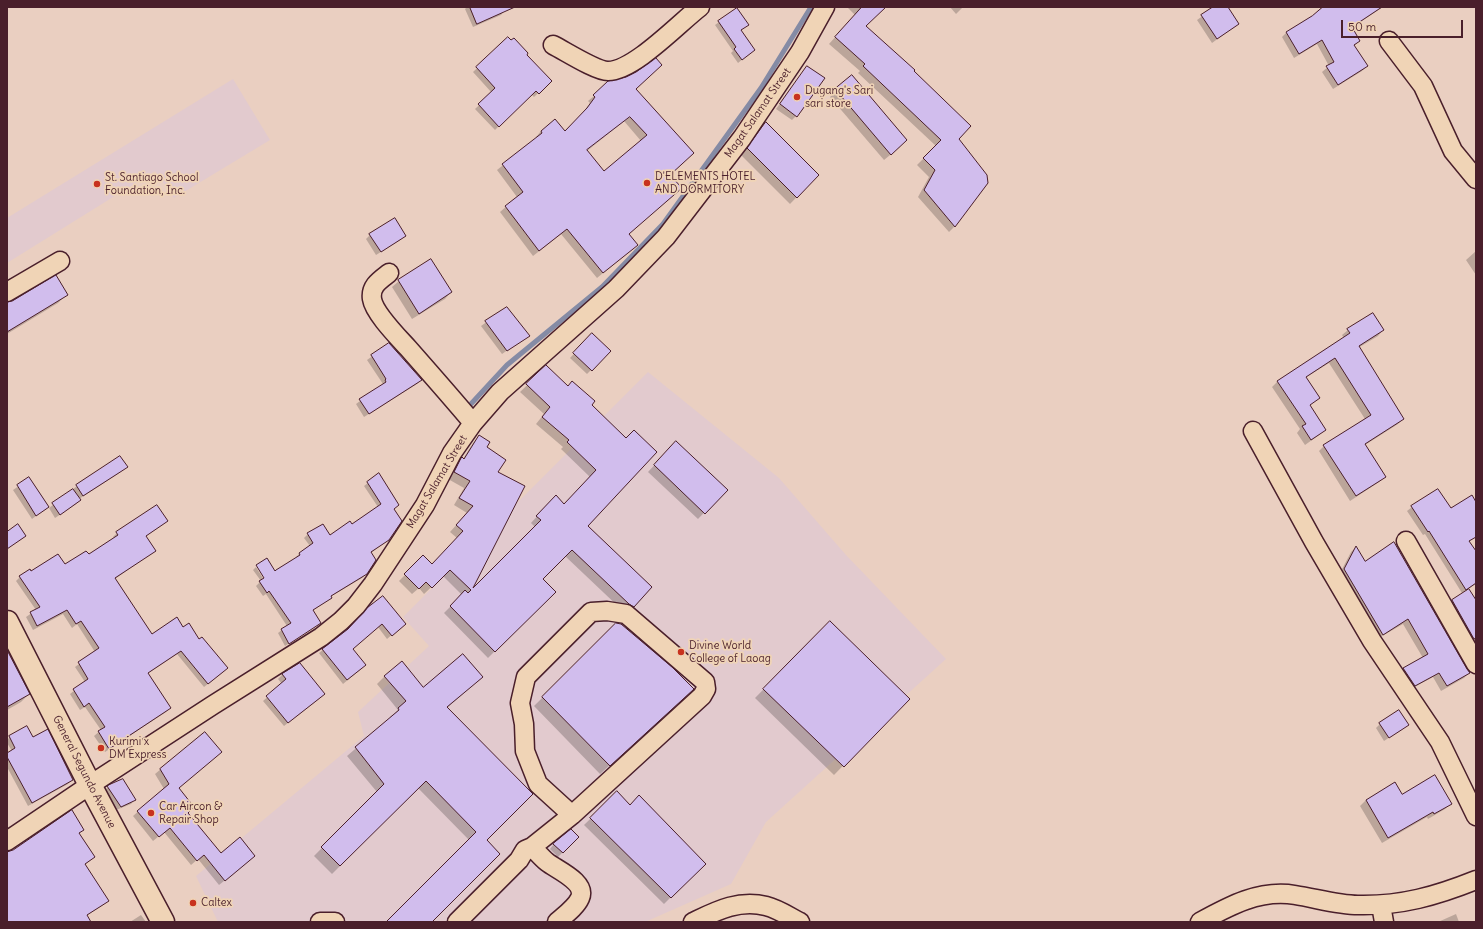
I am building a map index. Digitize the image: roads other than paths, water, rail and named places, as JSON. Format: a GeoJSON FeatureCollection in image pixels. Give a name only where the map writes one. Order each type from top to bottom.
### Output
{"type":"FeatureCollection","features":[{"type":"Feature","properties":{"kind":"highway","name":"General Segundo Avenue"},"geometry":{"type":"LineString","coordinates":[[7,622],[90,785],[163,922]]}},
{"type":"Feature","properties":{"kind":"street"},"geometry":{"type":"LineString","coordinates":[[553,45],[607,72],[616,70],[631,63],[649,50],[700,7]]}},
{"type":"Feature","properties":{"kind":"street","name":"Magat Salamat Street"},"geometry":{"type":"LineString","coordinates":[[7,841],[90,785],[321,637],[341,621],[356,606],[373,584],[425,505],[452,453],[473,423],[500,392],[616,289],[666,237],[742,138],[800,52],[824,7]]}},
{"type":"Feature","properties":{"kind":"street"},"geometry":{"type":"LineString","coordinates":[[1389,41],[1423,86],[1454,151],[1476,178]]}},
{"type":"Feature","properties":{"kind":"street"},"geometry":{"type":"LineString","coordinates":[[7,292],[60,260]]}},
{"type":"Feature","properties":{"kind":"street"},"geometry":{"type":"LineString","coordinates":[[389,274],[377,282],[372,290],[374,307],[473,423]]}},
{"type":"Feature","properties":{"kind":"street"},"geometry":{"type":"LineString","coordinates":[[1253,431],[1314,542],[1372,641],[1440,742],[1476,816]]}},
{"type":"Feature","properties":{"kind":"street"},"geometry":{"type":"LineString","coordinates":[[1406,542],[1476,664]]}},
{"type":"Feature","properties":{"kind":"street"},"geometry":{"type":"LineString","coordinates":[[457,922],[519,860],[525,850],[532,847],[572,815],[702,696],[706,688],[705,682],[626,614],[607,611],[591,612],[526,677],[520,703],[524,724],[525,751],[538,784],[572,815]]}},
{"type":"Feature","properties":{"kind":"street"},"geometry":{"type":"LineString","coordinates":[[532,847],[546,861],[577,882],[581,890],[581,897],[576,905],[557,922]]}},
{"type":"Feature","properties":{"kind":"street"},"geometry":{"type":"LineString","coordinates":[[1200,922],[1219,911],[1245,900],[1266,894],[1293,894],[1356,905],[1382,914],[1414,901],[1454,889],[1476,880]]}},
{"type":"Feature","properties":{"kind":"street"},"geometry":{"type":"LineString","coordinates":[[692,922],[723,908],[745,904],[767,906],[800,922]]}},
{"type":"Feature","properties":{"kind":"street"},"geometry":{"type":"LineString","coordinates":[[320,922],[335,922]]}},
{"type":"Feature","properties":{"kind":"waterway"},"geometry":{"type":"LineString","coordinates":[[470,405],[507,365],[602,287],[663,224],[761,88],[811,7]]}},
{"type":"Feature","properties":{"kind":"place","name":"Dugang's Sari sari store"},"geometry":{"type":"Point","coordinates":[797,97]}},
{"type":"Feature","properties":{"kind":"place","name":"D'ELEMENTS HOTEL AND DORMITORY"},"geometry":{"type":"Point","coordinates":[647,183]}},
{"type":"Feature","properties":{"kind":"place","name":"St. Santiago School Foundation, Inc."},"geometry":{"type":"Point","coordinates":[97,184]}},
{"type":"Feature","properties":{"kind":"place","name":"Divine World College of Laoag"},"geometry":{"type":"Point","coordinates":[681,652]}},
{"type":"Feature","properties":{"kind":"place","name":"Kurimi x DM Express"},"geometry":{"type":"Point","coordinates":[101,748]}},
{"type":"Feature","properties":{"kind":"place","name":"Car Aircon & Repair Shop"},"geometry":{"type":"Point","coordinates":[151,813]}},
{"type":"Feature","properties":{"kind":"place","name":"Caltex"},"geometry":{"type":"Point","coordinates":[193,903]}}]}
